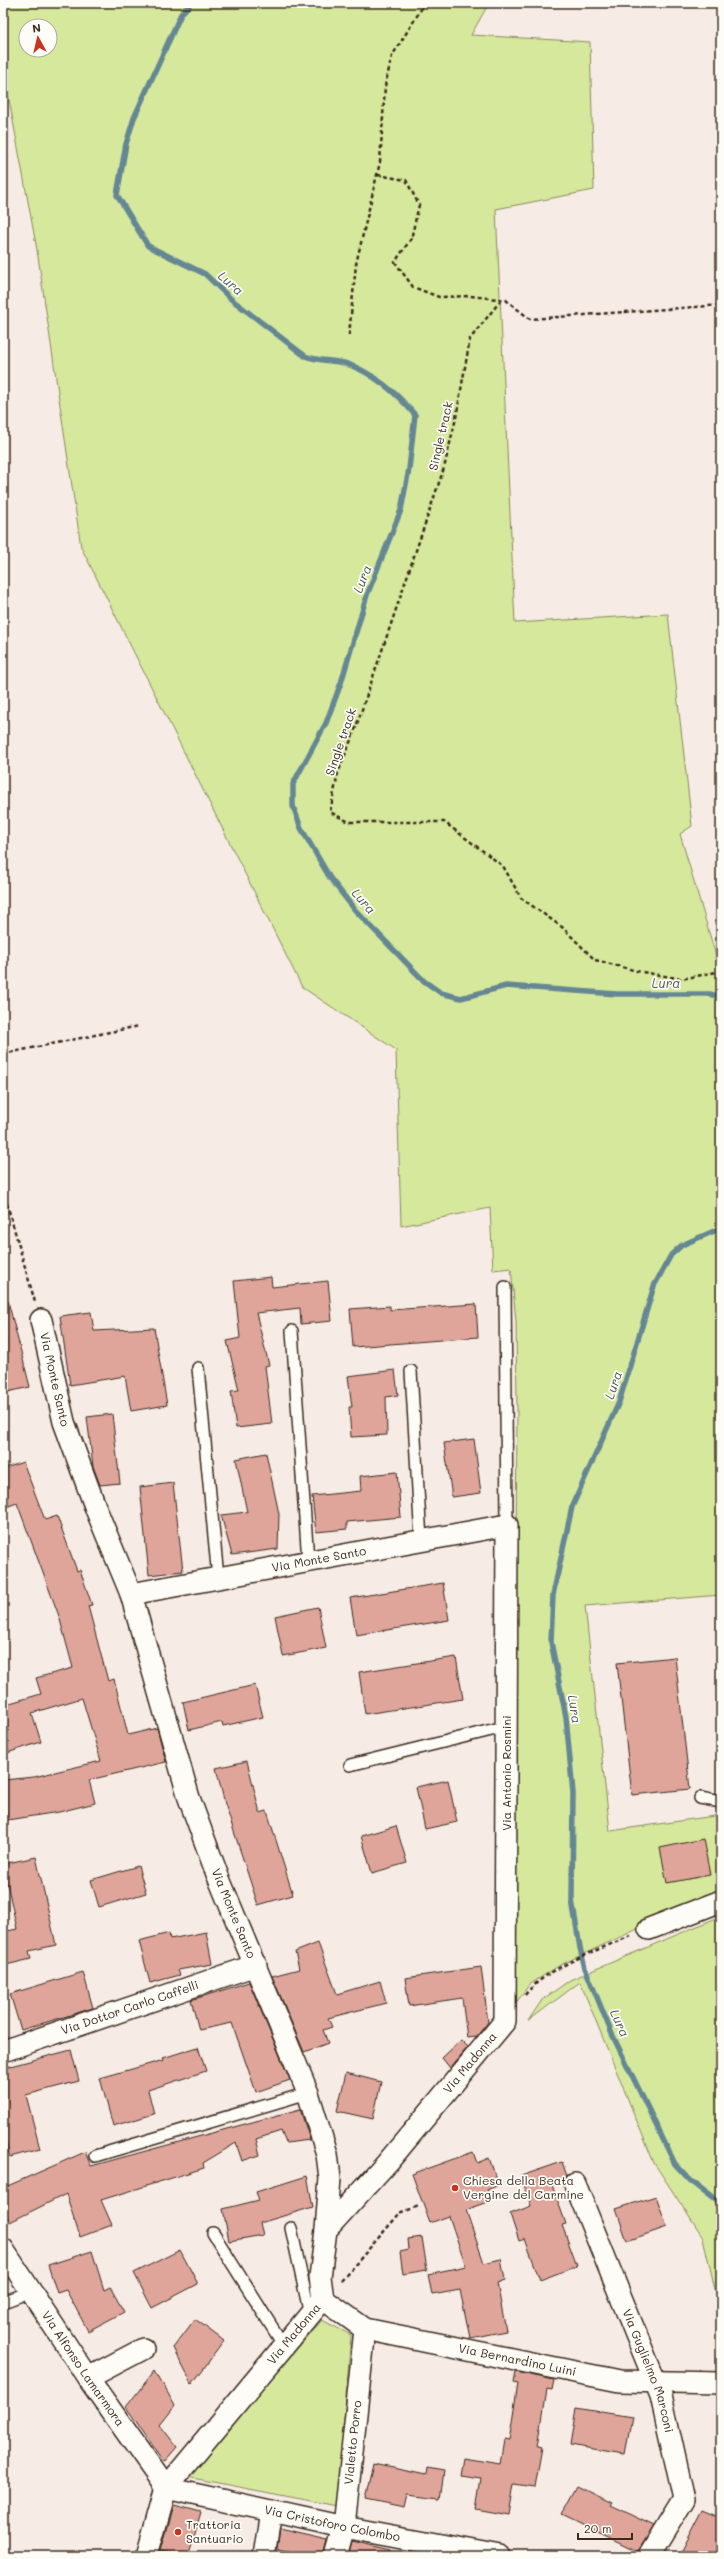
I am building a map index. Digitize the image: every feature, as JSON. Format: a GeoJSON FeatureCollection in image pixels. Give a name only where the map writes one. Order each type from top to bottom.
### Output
{"type":"FeatureCollection","features":[{"type":"Feature","properties":{"kind":"street","name":"Via Monte Santo"},"geometry":{"type":"LineString","coordinates":[[41,1320],[64,1422],[96,1509],[131,1594],[189,1798],[217,1874],[308,2093],[327,2154],[330,2178],[326,2230]]}},
{"type":"Feature","properties":{"kind":"street","name":"Via Monte Santo"},"geometry":{"type":"LineString","coordinates":[[131,1594],[507,1525]]}},
{"type":"Feature","properties":{"kind":"street","name":"Via Antonio Rosmini"},"geometry":{"type":"LineString","coordinates":[[505,2021],[508,1726],[507,1525]]}},
{"type":"Feature","properties":{"kind":"street"},"geometry":{"type":"LineString","coordinates":[[649,1929],[721,1901]]}},
{"type":"Feature","properties":{"kind":"street","name":"Via Dottor Carlo Caffelli"},"geometry":{"type":"LineString","coordinates":[[3,2051],[256,1966]]}},
{"type":"Feature","properties":{"kind":"street","name":"Via Madonna"},"geometry":{"type":"LineString","coordinates":[[147,2556],[166,2488],[330,2292],[320,2277],[326,2230],[387,2163],[505,2021]]}},
{"type":"Feature","properties":{"kind":"street","name":"Via Guglielmo Marconi"},"geometry":{"type":"LineString","coordinates":[[576,2184],[663,2403],[684,2499],[649,2556]]}},
{"type":"Feature","properties":{"kind":"street","name":"Via Alfonso Lamarmora"},"geometry":{"type":"LineString","coordinates":[[3,2249],[88,2378],[166,2488]]}},
{"type":"Feature","properties":{"kind":"street","name":"Via Bernardino Luini"},"geometry":{"type":"LineString","coordinates":[[330,2292],[365,2329],[619,2381],[721,2383]]}},
{"type":"Feature","properties":{"kind":"street","name":"Vialetto Porro"},"geometry":{"type":"LineString","coordinates":[[336,2556],[344,2527],[365,2329]]}},
{"type":"Feature","properties":{"kind":"street"},"geometry":{"type":"LineString","coordinates":[[88,2378],[143,2349]]}},
{"type":"Feature","properties":{"kind":"street","name":"Via Cristoforo Colombo"},"geometry":{"type":"LineString","coordinates":[[166,2488],[344,2527],[499,2556]]}},
{"type":"Feature","properties":{"kind":"street"},"geometry":{"type":"LineString","coordinates":[[264,2556],[271,2511]]}},
{"type":"Feature","properties":{"kind":"lane"},"geometry":{"type":"LineString","coordinates":[[505,1287],[507,1525]]}},
{"type":"Feature","properties":{"kind":"lane"},"geometry":{"type":"LineString","coordinates":[[292,1330],[308,1561]]}},
{"type":"Feature","properties":{"kind":"lane"},"geometry":{"type":"LineString","coordinates":[[198,1368],[218,1578]]}},
{"type":"Feature","properties":{"kind":"lane"},"geometry":{"type":"LineString","coordinates":[[411,1371],[421,1540]]}},
{"type":"Feature","properties":{"kind":"lane"},"geometry":{"type":"LineString","coordinates":[[350,1765],[508,1726]]}},
{"type":"Feature","properties":{"kind":"lane"},"geometry":{"type":"LineString","coordinates":[[700,1798],[721,1802]]}},
{"type":"Feature","properties":{"kind":"lane"},"geometry":{"type":"LineString","coordinates":[[95,2156],[308,2093]]}},
{"type":"Feature","properties":{"kind":"lane"},"geometry":{"type":"LineString","coordinates":[[292,2228],[310,2315]]}},
{"type":"Feature","properties":{"kind":"lane"},"geometry":{"type":"LineString","coordinates":[[213,2234],[284,2346]]}},
{"type":"Feature","properties":{"kind":"lane"},"geometry":{"type":"LineString","coordinates":[[3,2302],[30,2292]]}},
{"type":"Feature","properties":{"kind":"path"},"geometry":{"type":"LineString","coordinates":[[349,335],[356,264],[378,175],[385,86],[392,56],[425,3]]}},
{"type":"Feature","properties":{"kind":"path"},"geometry":{"type":"LineString","coordinates":[[378,175],[406,180],[419,205],[411,239],[395,262],[413,287],[440,296],[470,296],[506,300],[530,319],[721,305]]}},
{"type":"Feature","properties":{"kind":"path","name":"Single track"},"geometry":{"type":"LineString","coordinates":[[501,300],[470,339],[456,418],[444,468],[356,727],[338,773],[330,812],[349,822],[444,822],[503,866],[521,898],[562,927],[595,960],[637,972],[682,978],[721,971]]}},
{"type":"Feature","properties":{"kind":"path"},"geometry":{"type":"LineString","coordinates":[[3,1054],[139,1026]]}},
{"type":"Feature","properties":{"kind":"path"},"geometry":{"type":"LineString","coordinates":[[3,1190],[41,1320]]}},
{"type":"Feature","properties":{"kind":"path"},"geometry":{"type":"LineString","coordinates":[[524,1996],[545,1977],[565,1966],[649,1929]]}},
{"type":"Feature","properties":{"kind":"path"},"geometry":{"type":"LineString","coordinates":[[330,2292],[400,2213],[419,2206]]}},
{"type":"Feature","properties":{"kind":"green space"},"geometry":{"type":"Polygon","coordinates":[[[3,3],[489,3],[471,35],[590,42],[594,190],[496,209],[515,623],[668,614],[692,826],[680,834],[716,956],[721,961],[721,1595],[585,1606],[610,1831],[721,1815],[721,1895],[642,1927],[560,1965],[529,1985],[513,2007],[517,1407],[516,1321],[511,1268],[493,1270],[490,1208],[401,1226],[396,1050],[302,987],[81,547],[37,250],[3,67],[3,3]]]}},
{"type":"Feature","properties":{"kind":"green space"},"geometry":{"type":"Polygon","coordinates":[[[721,1916],[721,2314],[703,2238],[654,2163],[580,1982],[528,2021],[542,2000],[570,1980],[721,1916]]]}},
{"type":"Feature","properties":{"kind":"green space"},"geometry":{"type":"Polygon","coordinates":[[[322,2320],[351,2335],[337,2506],[187,2477],[322,2320]]]}},
{"type":"Feature","properties":{"kind":"building"},"geometry":{"type":"Polygon","coordinates":[[[271,1277],[272,1287],[328,1281],[332,1321],[301,1324],[300,1308],[256,1313],[269,1365],[265,1366],[272,1424],[236,1428],[231,1391],[239,1390],[227,1341],[240,1338],[234,1281],[271,1277]]]}},
{"type":"Feature","properties":{"kind":"building"},"geometry":{"type":"Polygon","coordinates":[[[8,1301],[30,1387],[3,1393],[3,1302],[8,1301]]]}},
{"type":"Feature","properties":{"kind":"building"},"geometry":{"type":"Polygon","coordinates":[[[476,1304],[478,1337],[353,1347],[350,1309],[390,1306],[390,1310],[476,1304]]]}},
{"type":"Feature","properties":{"kind":"building"},"geometry":{"type":"Polygon","coordinates":[[[91,1312],[94,1331],[154,1328],[167,1405],[131,1411],[125,1376],[70,1385],[60,1316],[91,1312]]]}},
{"type":"Feature","properties":{"kind":"building"},"geometry":{"type":"Polygon","coordinates":[[[395,1370],[398,1395],[386,1397],[387,1435],[351,1437],[349,1407],[352,1407],[348,1376],[395,1370]]]}},
{"type":"Feature","properties":{"kind":"building"},"geometry":{"type":"Polygon","coordinates":[[[112,1414],[120,1483],[100,1485],[93,1466],[87,1417],[112,1414]]]}},
{"type":"Feature","properties":{"kind":"building"},"geometry":{"type":"Polygon","coordinates":[[[474,1439],[481,1493],[452,1497],[444,1443],[474,1439]]]}},
{"type":"Feature","properties":{"kind":"building"},"geometry":{"type":"Polygon","coordinates":[[[266,1453],[279,1514],[278,1549],[232,1555],[221,1515],[247,1512],[236,1459],[266,1453]]]}},
{"type":"Feature","properties":{"kind":"building"},"geometry":{"type":"Polygon","coordinates":[[[23,1462],[45,1520],[57,1516],[77,1571],[80,1570],[92,1605],[88,1606],[108,1681],[114,1679],[128,1735],[157,1728],[166,1762],[89,1780],[95,1803],[59,1812],[7,1820],[3,1780],[34,1777],[101,1761],[82,1698],[32,1713],[41,1742],[7,1753],[3,1741],[3,1705],[41,1694],[36,1678],[73,1668],[59,1616],[17,1503],[3,1508],[3,1469],[23,1462]]]}},
{"type":"Feature","properties":{"kind":"building"},"geometry":{"type":"Polygon","coordinates":[[[397,1472],[401,1517],[347,1522],[347,1529],[316,1532],[312,1496],[361,1491],[360,1476],[397,1472]]]}},
{"type":"Feature","properties":{"kind":"building"},"geometry":{"type":"Polygon","coordinates":[[[173,1483],[183,1571],[149,1575],[140,1487],[173,1483]]]}},
{"type":"Feature","properties":{"kind":"building"},"geometry":{"type":"Polygon","coordinates":[[[443,1583],[449,1620],[356,1635],[350,1598],[443,1583]]]}},
{"type":"Feature","properties":{"kind":"building"},"geometry":{"type":"Polygon","coordinates":[[[318,1607],[326,1648],[283,1656],[275,1616],[318,1607]]]}},
{"type":"Feature","properties":{"kind":"building"},"geometry":{"type":"Polygon","coordinates":[[[456,1657],[463,1699],[365,1714],[359,1672],[456,1657]]]}},
{"type":"Feature","properties":{"kind":"building"},"geometry":{"type":"Polygon","coordinates":[[[675,1657],[690,1789],[632,1795],[617,1663],[675,1657]]]}},
{"type":"Feature","properties":{"kind":"building"},"geometry":{"type":"Polygon","coordinates":[[[255,1685],[263,1717],[223,1726],[222,1722],[189,1730],[183,1702],[255,1685]]]}},
{"type":"Feature","properties":{"kind":"building"},"geometry":{"type":"Polygon","coordinates":[[[247,1761],[260,1813],[267,1811],[293,1895],[258,1905],[225,1804],[216,1768],[247,1761]]]}},
{"type":"Feature","properties":{"kind":"building"},"geometry":{"type":"Polygon","coordinates":[[[448,1780],[457,1822],[425,1829],[416,1787],[448,1780]]]}},
{"type":"Feature","properties":{"kind":"building"},"geometry":{"type":"Polygon","coordinates":[[[396,1826],[407,1863],[372,1873],[361,1836],[396,1826]]]}},
{"type":"Feature","properties":{"kind":"building"},"geometry":{"type":"Polygon","coordinates":[[[703,1839],[710,1875],[667,1883],[660,1848],[703,1839]]]}},
{"type":"Feature","properties":{"kind":"building"},"geometry":{"type":"Polygon","coordinates":[[[36,1857],[56,1945],[29,1951],[31,1959],[6,1965],[3,1951],[3,1932],[17,1929],[3,1864],[36,1857]]]}},
{"type":"Feature","properties":{"kind":"building"},"geometry":{"type":"Polygon","coordinates":[[[138,1866],[146,1893],[99,1907],[91,1880],[138,1866]]]}},
{"type":"Feature","properties":{"kind":"building"},"geometry":{"type":"Polygon","coordinates":[[[206,1932],[212,1964],[178,1970],[180,1975],[150,1983],[139,1941],[169,1933],[170,1939],[206,1932]]]}},
{"type":"Feature","properties":{"kind":"building"},"geometry":{"type":"Polygon","coordinates":[[[318,1943],[337,1994],[380,1981],[386,2003],[328,2018],[332,2027],[323,2030],[328,2043],[304,2052],[272,1976],[299,1969],[295,1952],[318,1943]]]}},
{"type":"Feature","properties":{"kind":"building"},"geometry":{"type":"Polygon","coordinates":[[[481,1967],[488,2022],[476,2037],[467,2038],[462,1998],[409,2006],[405,1978],[481,1967]]]}},
{"type":"Feature","properties":{"kind":"building"},"geometry":{"type":"Polygon","coordinates":[[[83,1972],[93,2008],[21,2030],[10,1994],[83,1972]]]}},
{"type":"Feature","properties":{"kind":"building"},"geometry":{"type":"Polygon","coordinates":[[[249,1982],[290,2080],[256,2092],[232,2023],[199,2030],[191,2000],[249,1982]]]}},
{"type":"Feature","properties":{"kind":"building"},"geometry":{"type":"Polygon","coordinates":[[[461,2040],[468,2047],[450,2068],[442,2058],[461,2040]]]}},
{"type":"Feature","properties":{"kind":"building"},"geometry":{"type":"Polygon","coordinates":[[[198,2047],[206,2071],[148,2090],[154,2114],[113,2126],[100,2078],[164,2060],[163,2058],[198,2047]]]}},
{"type":"Feature","properties":{"kind":"building"},"geometry":{"type":"Polygon","coordinates":[[[71,2050],[79,2081],[26,2095],[40,2149],[10,2157],[3,2132],[3,2068],[71,2050]]]}},
{"type":"Feature","properties":{"kind":"building"},"geometry":{"type":"Polygon","coordinates":[[[346,2073],[381,2082],[373,2119],[337,2111],[346,2073]]]}},
{"type":"Feature","properties":{"kind":"building"},"geometry":{"type":"Polygon","coordinates":[[[300,2109],[310,2140],[286,2143],[281,2131],[256,2139],[260,2155],[242,2161],[236,2143],[203,2163],[204,2168],[101,2200],[112,2225],[80,2237],[66,2194],[10,2222],[3,2209],[3,2188],[85,2152],[91,2166],[300,2109]]]}},
{"type":"Feature","properties":{"kind":"building"},"geometry":{"type":"Polygon","coordinates":[[[473,2152],[477,2163],[489,2158],[499,2185],[487,2190],[491,2201],[466,2210],[484,2263],[501,2259],[505,2280],[497,2283],[506,2331],[470,2338],[460,2290],[432,2295],[428,2274],[466,2266],[449,2216],[430,2223],[412,2174],[473,2152]]]}},
{"type":"Feature","properties":{"kind":"building"},"geometry":{"type":"Polygon","coordinates":[[[562,2162],[567,2176],[564,2181],[552,2185],[566,2224],[562,2225],[577,2266],[540,2280],[525,2239],[519,2241],[510,2214],[531,2206],[521,2176],[562,2162]]]}},
{"type":"Feature","properties":{"kind":"building"},"geometry":{"type":"Polygon","coordinates":[[[307,2176],[313,2207],[260,2223],[263,2235],[229,2241],[223,2209],[259,2200],[256,2192],[307,2176]]]}},
{"type":"Feature","properties":{"kind":"building"},"geometry":{"type":"Polygon","coordinates":[[[656,2196],[667,2227],[627,2241],[616,2209],[656,2196]]]}},
{"type":"Feature","properties":{"kind":"building"},"geometry":{"type":"Polygon","coordinates":[[[422,2237],[427,2270],[403,2274],[400,2252],[409,2250],[408,2239],[422,2237]]]}},
{"type":"Feature","properties":{"kind":"building"},"geometry":{"type":"Polygon","coordinates":[[[180,2250],[198,2284],[152,2308],[134,2273],[180,2250]]]}},
{"type":"Feature","properties":{"kind":"building"},"geometry":{"type":"Polygon","coordinates":[[[92,2251],[104,2290],[110,2287],[124,2312],[88,2331],[66,2290],[57,2293],[48,2265],[92,2251]]]}},
{"type":"Feature","properties":{"kind":"building"},"geometry":{"type":"Polygon","coordinates":[[[195,2319],[224,2341],[192,2384],[173,2348],[195,2319]]]}},
{"type":"Feature","properties":{"kind":"building"},"geometry":{"type":"Polygon","coordinates":[[[155,2370],[175,2406],[160,2425],[177,2447],[164,2462],[126,2407],[155,2370]]]}},
{"type":"Feature","properties":{"kind":"building"},"geometry":{"type":"Polygon","coordinates":[[[516,2372],[554,2380],[552,2390],[547,2389],[538,2446],[542,2447],[535,2487],[514,2484],[509,2515],[476,2509],[481,2478],[460,2475],[463,2458],[500,2464],[504,2440],[509,2441],[518,2384],[514,2383],[516,2372]]]}},
{"type":"Feature","properties":{"kind":"building"},"geometry":{"type":"Polygon","coordinates":[[[576,2408],[632,2417],[625,2454],[570,2445],[576,2408]]]}},
{"type":"Feature","properties":{"kind":"building"},"geometry":{"type":"Polygon","coordinates":[[[373,2463],[426,2474],[427,2468],[444,2471],[440,2499],[407,2495],[404,2508],[365,2500],[373,2463]]]}},
{"type":"Feature","properties":{"kind":"building"},"geometry":{"type":"Polygon","coordinates":[[[578,2485],[612,2502],[610,2505],[654,2526],[638,2551],[562,2514],[578,2485]]]}},
{"type":"Feature","properties":{"kind":"building"},"geometry":{"type":"Polygon","coordinates":[[[174,2505],[201,2512],[188,2556],[161,2551],[174,2505]]]}},
{"type":"Feature","properties":{"kind":"building"},"geometry":{"type":"Polygon","coordinates":[[[702,2510],[721,2518],[721,2556],[678,2556],[702,2510]]]}},
{"type":"Feature","properties":{"kind":"building"},"geometry":{"type":"Polygon","coordinates":[[[280,2529],[328,2540],[324,2556],[292,2556],[293,2552],[277,2549],[280,2529]]]}},
{"type":"Feature","properties":{"kind":"building"},"geometry":{"type":"Polygon","coordinates":[[[352,2541],[391,2550],[390,2556],[348,2556],[352,2541]]]}},
{"type":"Feature","properties":{"kind":"waterway","name":"Lura"},"geometry":{"type":"LineString","coordinates":[[191,3],[181,14],[134,118],[126,144],[117,195],[148,246],[205,274],[231,299],[305,356],[344,363],[364,371],[374,377],[392,391],[415,415],[409,469],[401,510],[367,595],[341,683],[326,723],[293,784],[293,806],[301,828],[330,878],[355,910],[424,981],[441,993],[461,998],[506,986],[617,994],[710,994],[721,997]]}},
{"type":"Feature","properties":{"kind":"waterway","name":"Lura"},"geometry":{"type":"LineString","coordinates":[[721,1228],[682,1245],[671,1255],[654,1286],[619,1402],[572,1507],[553,1595],[551,1642],[566,1717],[573,1793],[572,1900],[585,1968],[612,2034],[675,2164],[690,2180],[721,2204]]}},
{"type":"Feature","properties":{"kind":"place","name":"Chiesa della Beata Vergine del Carmine"},"geometry":{"type":"Point","coordinates":[455,2188]}},
{"type":"Feature","properties":{"kind":"place","name":"Trattoria Santuario"},"geometry":{"type":"Point","coordinates":[178,2532]}}]}
